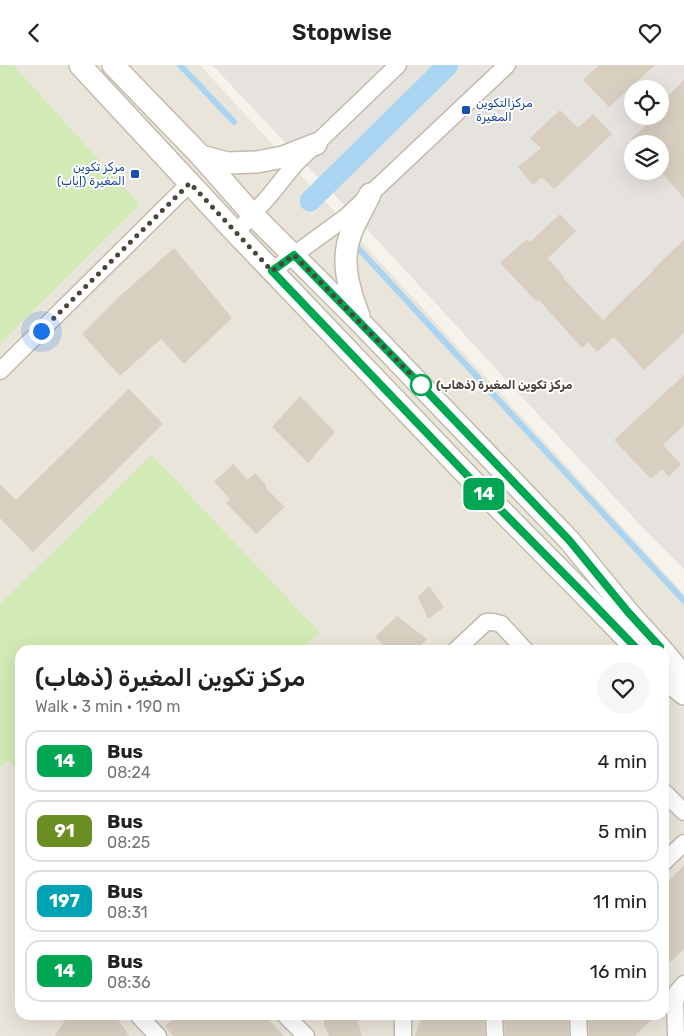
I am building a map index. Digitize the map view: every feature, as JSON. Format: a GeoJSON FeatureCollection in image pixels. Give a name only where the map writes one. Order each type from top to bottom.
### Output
{"type":"FeatureCollection","features":[{"type":"Feature","properties":{"kind":"street"},"geometry":{"type":"LineString","coordinates":[[80,65],[272,271],[486,495],[633,645]]}},
{"type":"Feature","properties":{"kind":"street"},"geometry":{"type":"LineString","coordinates":[[113,65],[201,156],[253,215],[362,323],[569,540],[657,645]]}},
{"type":"Feature","properties":{"kind":"street"},"geometry":{"type":"LineString","coordinates":[[236,233],[295,164],[398,65]]}},
{"type":"Feature","properties":{"kind":"street"},"geometry":{"type":"LineString","coordinates":[[272,271],[346,217],[507,65]]}},
{"type":"Feature","properties":{"kind":"street"},"geometry":{"type":"LineString","coordinates":[[201,156],[227,163],[257,162],[283,157],[316,144]]}},
{"type":"Feature","properties":{"kind":"street"},"geometry":{"type":"LineString","coordinates":[[0,371],[190,183]]}},
{"type":"Feature","properties":{"kind":"street"},"geometry":{"type":"LineString","coordinates":[[362,323],[350,292],[346,266],[347,245],[351,232],[370,195]]}},
{"type":"Feature","properties":{"kind":"street"},"geometry":{"type":"LineString","coordinates":[[461,645],[486,622],[493,622],[501,624],[520,645]]}},
{"type":"Feature","properties":{"kind":"street"},"geometry":{"type":"LineString","coordinates":[[669,659],[684,677]]}},
{"type":"Feature","properties":{"kind":"street"},"geometry":{"type":"LineString","coordinates":[[669,681],[684,694]]}},
{"type":"Feature","properties":{"kind":"street"},"geometry":{"type":"LineString","coordinates":[[669,797],[684,812]]}},
{"type":"Feature","properties":{"kind":"street"},"geometry":{"type":"LineString","coordinates":[[669,857],[684,843]]}},
{"type":"Feature","properties":{"kind":"street"},"geometry":{"type":"LineString","coordinates":[[676,1036],[675,1003],[678,992],[684,984]]}},
{"type":"Feature","properties":{"kind":"street"},"geometry":{"type":"LineString","coordinates":[[143,1020],[158,1036]]}},
{"type":"Feature","properties":{"kind":"street"},"geometry":{"type":"LineString","coordinates":[[290,1020],[306,1036]]}},
{"type":"Feature","properties":{"kind":"street"},"geometry":{"type":"LineString","coordinates":[[402,1020],[403,1036]]}},
{"type":"Feature","properties":{"kind":"street"},"geometry":{"type":"LineString","coordinates":[[494,1020],[495,1036]]}},
{"type":"Feature","properties":{"kind":"street"},"geometry":{"type":"LineString","coordinates":[[578,1020],[579,1036]]}},
{"type":"Feature","properties":{"kind":"shaded area"},"geometry":{"type":"Polygon","coordinates":[[[0,65],[200,65],[684,594],[684,1036],[0,1036],[0,65]]]}},
{"type":"Feature","properties":{"kind":"shaded area"},"geometry":{"type":"Polygon","coordinates":[[[212,65],[684,65],[684,569],[643,528],[368,230],[212,65]]]}},
{"type":"Feature","properties":{"kind":"green space"},"geometry":{"type":"Polygon","coordinates":[[[0,65],[13,65],[140,205],[0,343],[0,65]]]}},
{"type":"Feature","properties":{"kind":"green space"},"geometry":{"type":"Polygon","coordinates":[[[152,455],[319,632],[306,645],[15,645],[15,767],[7,760],[0,767],[0,604],[152,455]]]}},
{"type":"Feature","properties":{"kind":"building"},"geometry":{"type":"Polygon","coordinates":[[[599,65],[655,65],[639,80],[624,80],[624,93],[609,107],[583,80],[599,65]]]}},
{"type":"Feature","properties":{"kind":"building"},"geometry":{"type":"Polygon","coordinates":[[[684,80],[684,198],[668,180],[669,135],[635,135],[646,125],[669,125],[669,95],[684,80]]]}},
{"type":"Feature","properties":{"kind":"building"},"geometry":{"type":"Polygon","coordinates":[[[560,110],[578,128],[593,114],[612,134],[554,189],[542,177],[533,185],[518,167],[541,148],[530,138],[560,110]]]}},
{"type":"Feature","properties":{"kind":"building"},"geometry":{"type":"Polygon","coordinates":[[[560,214],[576,231],[548,258],[563,278],[603,320],[684,240],[684,333],[644,370],[614,337],[597,352],[588,342],[582,348],[539,300],[537,302],[500,263],[527,239],[530,242],[560,214]]]}},
{"type":"Feature","properties":{"kind":"building"},"geometry":{"type":"Polygon","coordinates":[[[174,248],[232,318],[184,364],[161,339],[120,376],[82,334],[121,295],[174,248]]]}},
{"type":"Feature","properties":{"kind":"building"},"geometry":{"type":"Polygon","coordinates":[[[684,375],[684,425],[663,445],[681,464],[669,477],[662,469],[651,479],[614,440],[684,375]]]}},
{"type":"Feature","properties":{"kind":"building"},"geometry":{"type":"Polygon","coordinates":[[[129,389],[163,424],[33,552],[0,518],[0,484],[16,500],[129,389]]]}},
{"type":"Feature","properties":{"kind":"building"},"geometry":{"type":"Polygon","coordinates":[[[300,396],[335,432],[308,463],[272,427],[300,396]]]}},
{"type":"Feature","properties":{"kind":"building"},"geometry":{"type":"Polygon","coordinates":[[[233,464],[248,480],[255,473],[267,486],[265,487],[285,507],[256,534],[226,503],[230,499],[214,482],[233,464]]]}},
{"type":"Feature","properties":{"kind":"building"},"geometry":{"type":"Polygon","coordinates":[[[429,586],[444,607],[428,619],[418,597],[429,586]]]}},
{"type":"Feature","properties":{"kind":"building"},"geometry":{"type":"Polygon","coordinates":[[[397,616],[427,639],[422,645],[384,645],[375,637],[397,616]]]}},
{"type":"Feature","properties":{"kind":"building"},"geometry":{"type":"Polygon","coordinates":[[[684,865],[684,949],[669,963],[669,881],[684,865]]]}},
{"type":"Feature","properties":{"kind":"building"},"geometry":{"type":"Polygon","coordinates":[[[65,1020],[118,1020],[129,1036],[55,1036],[65,1020]]]}},
{"type":"Feature","properties":{"kind":"building"},"geometry":{"type":"Polygon","coordinates":[[[172,1020],[269,1020],[284,1036],[173,1036],[165,1026],[172,1020]]]}},
{"type":"Feature","properties":{"kind":"building"},"geometry":{"type":"Polygon","coordinates":[[[324,1020],[357,1020],[362,1036],[329,1036],[324,1020]]]}},
{"type":"Feature","properties":{"kind":"building"},"geometry":{"type":"Polygon","coordinates":[[[420,1020],[484,1020],[485,1036],[415,1036],[420,1020]]]}},
{"type":"Feature","properties":{"kind":"building"},"geometry":{"type":"Polygon","coordinates":[[[504,1020],[568,1020],[569,1036],[505,1036],[504,1020]]]}},
{"type":"Feature","properties":{"kind":"building"},"geometry":{"type":"Polygon","coordinates":[[[588,1020],[651,1020],[635,1036],[589,1036],[588,1020]]]}},
{"type":"Feature","properties":{"kind":"waterway"},"geometry":{"type":"LineString","coordinates":[[180,65],[234,122]]}},
{"type":"Feature","properties":{"kind":"waterway"},"geometry":{"type":"LineString","coordinates":[[310,201],[448,65]]}},
{"type":"Feature","properties":{"kind":"waterway"},"geometry":{"type":"LineString","coordinates":[[359,249],[684,601]]}},
{"type":"Feature","properties":{"kind":"bus line","name":"14"},"geometry":{"type":"LineString","coordinates":[[633,645],[486,495],[272,271],[294,255],[362,323],[569,540],[628,612],[658,645]]}},
{"type":"Feature","properties":{"kind":"place","name":"مركزالتكوين المغيرة"},"geometry":{"type":"Point","coordinates":[466,110]}},
{"type":"Feature","properties":{"kind":"place","name":"مركز تكوين المغيرة (إياب)"},"geometry":{"type":"Point","coordinates":[135,174]}},
{"type":"Feature","properties":{"kind":"place","name":"مركز تكوين المغيرة (ذهاب)"},"geometry":{"type":"Point","coordinates":[421,385]}},
{"type":"Feature","properties":{"kind":"route"},"geometry":{"type":"LineString","coordinates":[[41,331],[190,183],[272,271],[294,255],[427,391],[421,385]]}}]}
